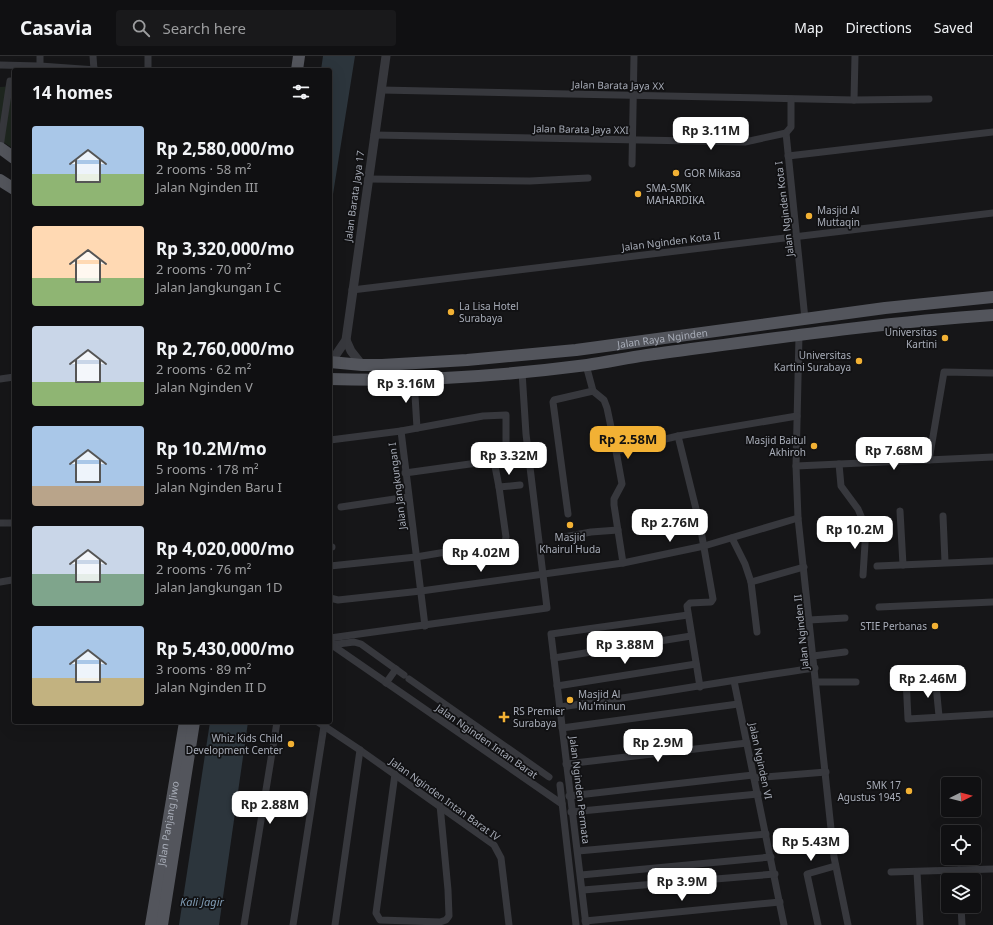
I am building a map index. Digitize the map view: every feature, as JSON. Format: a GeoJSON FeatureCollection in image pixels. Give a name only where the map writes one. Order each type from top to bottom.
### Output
{"type":"FeatureCollection","features":[{"type":"Feature","properties":{"kind":"main road"},"geometry":{"type":"LineString","coordinates":[[297,68],[299,56]]}},
{"type":"Feature","properties":{"kind":"main road"},"geometry":{"type":"LineString","coordinates":[[0,148],[12,157]]}},
{"type":"Feature","properties":{"kind":"main road"},"geometry":{"type":"LineString","coordinates":[[0,180],[12,188]]}},
{"type":"Feature","properties":{"kind":"main road","name":"Jalan Raya Nginden"},"geometry":{"type":"LineString","coordinates":[[332,362],[362,365],[467,360],[576,350],[885,308],[993,297]]}},
{"type":"Feature","properties":{"kind":"main road"},"geometry":{"type":"LineString","coordinates":[[885,308],[886,325]]}},
{"type":"Feature","properties":{"kind":"main road","name":"Jalan Raya Nginden"},"geometry":{"type":"LineString","coordinates":[[332,379],[381,381],[522,372],[586,365],[799,335],[993,315]]}},
{"type":"Feature","properties":{"kind":"main road","name":"Jalan Panjang Jiwo"},"geometry":{"type":"LineString","coordinates":[[151,925],[189,727]]}},
{"type":"Feature","properties":{"kind":"main road","name":"Jalan Panjang Jiwo"},"geometry":{"type":"LineString","coordinates":[[162,925],[185,747]]}},
{"type":"Feature","properties":{"kind":"street"},"geometry":{"type":"LineString","coordinates":[[40,56],[40,66]]}},
{"type":"Feature","properties":{"kind":"street"},"geometry":{"type":"LineString","coordinates":[[94,56],[95,68]]}},
{"type":"Feature","properties":{"kind":"street"},"geometry":{"type":"LineString","coordinates":[[148,56],[148,68]]}},
{"type":"Feature","properties":{"kind":"street","name":"Jalan Barata Jaya 17"},"geometry":{"type":"LineString","coordinates":[[332,361],[346,340],[386,56]]}},
{"type":"Feature","properties":{"kind":"street"},"geometry":{"type":"LineString","coordinates":[[632,164],[634,56]]}},
{"type":"Feature","properties":{"kind":"street"},"geometry":{"type":"LineString","coordinates":[[854,100],[855,56]]}},
{"type":"Feature","properties":{"kind":"street"},"geometry":{"type":"LineString","coordinates":[[0,66],[68,68]]}},
{"type":"Feature","properties":{"kind":"street"},"geometry":{"type":"LineString","coordinates":[[0,148],[10,81]]}},
{"type":"Feature","properties":{"kind":"street","name":"Jalan Barata Jaya XX"},"geometry":{"type":"LineString","coordinates":[[381,90],[791,99],[929,99]]}},
{"type":"Feature","properties":{"kind":"street","name":"Jalan Nginden Kota I"},"geometry":{"type":"LineString","coordinates":[[791,99],[791,127],[786,134],[798,237],[805,319]]}},
{"type":"Feature","properties":{"kind":"street"},"geometry":{"type":"LineString","coordinates":[[788,156],[993,132]]}},
{"type":"Feature","properties":{"kind":"street","name":"Jalan Barata Jaya XXI"},"geometry":{"type":"LineString","coordinates":[[374,135],[745,142],[786,134]]}},
{"type":"Feature","properties":{"kind":"street"},"geometry":{"type":"LineString","coordinates":[[368,179],[530,181],[588,178]]}},
{"type":"Feature","properties":{"kind":"street","name":"Jalan Nginden Kota II"},"geometry":{"type":"LineString","coordinates":[[352,290],[993,213]]}},
{"type":"Feature","properties":{"kind":"street","name":"Jalan Nginden II"},"geometry":{"type":"LineString","coordinates":[[799,335],[796,466],[798,518],[814,656],[835,866],[848,925]]}},
{"type":"Feature","properties":{"kind":"street"},"geometry":{"type":"LineString","coordinates":[[346,340],[351,351],[362,365]]}},
{"type":"Feature","properties":{"kind":"street"},"geometry":{"type":"LineString","coordinates":[[586,365],[593,391],[604,400],[607,408],[622,481],[621,487],[614,502],[623,563]]}},
{"type":"Feature","properties":{"kind":"street"},"geometry":{"type":"LineString","coordinates":[[332,643],[425,626],[548,608],[526,434],[522,372]]}},
{"type":"Feature","properties":{"kind":"street"},"geometry":{"type":"LineString","coordinates":[[929,460],[943,374],[946,372],[993,373]]}},
{"type":"Feature","properties":{"kind":"street"},"geometry":{"type":"LineString","coordinates":[[0,379],[12,377]]}},
{"type":"Feature","properties":{"kind":"street"},"geometry":{"type":"LineString","coordinates":[[414,379],[417,428]]}},
{"type":"Feature","properties":{"kind":"street"},"geometry":{"type":"LineString","coordinates":[[568,514],[552,402],[554,400],[593,391]]}},
{"type":"Feature","properties":{"kind":"street","name":"Jalan Jangkungan I"},"geometry":{"type":"LineString","coordinates":[[425,626],[401,431],[505,414],[506,458],[504,460],[494,461]]}},
{"type":"Feature","properties":{"kind":"street"},"geometry":{"type":"LineString","coordinates":[[616,450],[678,436],[797,416]]}},
{"type":"Feature","properties":{"kind":"street"},"geometry":{"type":"LineString","coordinates":[[332,440],[401,431]]}},
{"type":"Feature","properties":{"kind":"street"},"geometry":{"type":"LineString","coordinates":[[678,436],[704,546],[713,600],[690,603],[687,606],[700,687]]}},
{"type":"Feature","properties":{"kind":"street"},"geometry":{"type":"LineString","coordinates":[[796,466],[992,457]]}},
{"type":"Feature","properties":{"kind":"street"},"geometry":{"type":"LineString","coordinates":[[332,566],[416,557],[505,542],[506,537],[494,461],[405,473]]}},
{"type":"Feature","properties":{"kind":"street"},"geometry":{"type":"LineString","coordinates":[[839,464],[841,486],[858,508],[866,528],[863,575]]}},
{"type":"Feature","properties":{"kind":"street"},"geometry":{"type":"LineString","coordinates":[[499,487],[520,484]]}},
{"type":"Feature","properties":{"kind":"street"},"geometry":{"type":"LineString","coordinates":[[341,507],[408,497]]}},
{"type":"Feature","properties":{"kind":"street"},"geometry":{"type":"LineString","coordinates":[[900,511],[903,565]]}},
{"type":"Feature","properties":{"kind":"street"},"geometry":{"type":"LineString","coordinates":[[943,516],[945,562]]}},
{"type":"Feature","properties":{"kind":"street"},"geometry":{"type":"LineString","coordinates":[[332,598],[338,600],[421,591],[623,563],[704,546],[798,518]]}},
{"type":"Feature","properties":{"kind":"street"},"geometry":{"type":"LineString","coordinates":[[0,523],[12,523]]}},
{"type":"Feature","properties":{"kind":"street"},"geometry":{"type":"LineString","coordinates":[[564,537],[591,532],[618,530]]}},
{"type":"Feature","properties":{"kind":"street"},"geometry":{"type":"LineString","coordinates":[[732,538],[745,564],[751,582],[757,632]]}},
{"type":"Feature","properties":{"kind":"street"},"geometry":{"type":"LineString","coordinates":[[877,566],[993,561]]}},
{"type":"Feature","properties":{"kind":"street"},"geometry":{"type":"LineString","coordinates":[[751,582],[804,567]]}},
{"type":"Feature","properties":{"kind":"street"},"geometry":{"type":"LineString","coordinates":[[0,582],[12,580]]}},
{"type":"Feature","properties":{"kind":"street"},"geometry":{"type":"LineString","coordinates":[[879,607],[993,602]]}},
{"type":"Feature","properties":{"kind":"street","name":"Jalan Nginden Permata"},"geometry":{"type":"LineString","coordinates":[[586,923],[578,851],[569,796],[551,634],[688,615]]}},
{"type":"Feature","properties":{"kind":"street"},"geometry":{"type":"LineString","coordinates":[[810,620],[845,618]]}},
{"type":"Feature","properties":{"kind":"street"},"geometry":{"type":"LineString","coordinates":[[554,658],[691,636]]}},
{"type":"Feature","properties":{"kind":"street","name":"Jalan Nginden Intan Barat"},"geometry":{"type":"LineString","coordinates":[[332,643],[358,643],[554,781]]}},
{"type":"Feature","properties":{"kind":"street","name":"Jalan Nginden Intan Barat"},"geometry":{"type":"LineString","coordinates":[[332,644],[386,683],[562,804]]}},
{"type":"Feature","properties":{"kind":"street"},"geometry":{"type":"LineString","coordinates":[[814,656],[845,652]]}},
{"type":"Feature","properties":{"kind":"street"},"geometry":{"type":"LineString","coordinates":[[557,686],[696,664]]}},
{"type":"Feature","properties":{"kind":"street"},"geometry":{"type":"LineString","coordinates":[[560,707],[700,687],[815,668]]}},
{"type":"Feature","properties":{"kind":"street"},"geometry":{"type":"LineString","coordinates":[[386,683],[396,669]]}},
{"type":"Feature","properties":{"kind":"street"},"geometry":{"type":"LineString","coordinates":[[939,716],[936,676],[932,674],[908,674],[906,678],[908,719],[993,714]]}},
{"type":"Feature","properties":{"kind":"street","name":"Jalan Nginden VI"},"geometry":{"type":"LineString","coordinates":[[734,681],[753,777],[775,874],[784,925]]}},
{"type":"Feature","properties":{"kind":"street"},"geometry":{"type":"LineString","coordinates":[[816,682],[856,682]]}},
{"type":"Feature","properties":{"kind":"street"},"geometry":{"type":"LineString","coordinates":[[562,728],[738,704]]}},
{"type":"Feature","properties":{"kind":"street"},"geometry":{"type":"LineString","coordinates":[[244,925],[277,724]]}},
{"type":"Feature","properties":{"kind":"street"},"geometry":{"type":"LineString","coordinates":[[293,925],[321,724]]}},
{"type":"Feature","properties":{"kind":"street","name":"Jalan Nginden Intan Barat IV"},"geometry":{"type":"LineString","coordinates":[[321,724],[440,805],[494,845],[498,850],[509,925]]}},
{"type":"Feature","properties":{"kind":"street"},"geometry":{"type":"LineString","coordinates":[[566,764],[747,743]]}},
{"type":"Feature","properties":{"kind":"street"},"geometry":{"type":"LineString","coordinates":[[335,925],[360,750]]}},
{"type":"Feature","properties":{"kind":"street"},"geometry":{"type":"LineString","coordinates":[[569,796],[753,777],[826,772]]}},
{"type":"Feature","properties":{"kind":"street"},"geometry":{"type":"LineString","coordinates":[[395,774],[376,913],[381,921],[440,922],[446,920],[449,916],[440,805]]}},
{"type":"Feature","properties":{"kind":"street"},"geometry":{"type":"LineString","coordinates":[[554,781],[568,784]]}},
{"type":"Feature","properties":{"kind":"street"},"geometry":{"type":"LineString","coordinates":[[554,781],[562,804],[576,925]]}},
{"type":"Feature","properties":{"kind":"street"},"geometry":{"type":"LineString","coordinates":[[571,812],[758,794]]}},
{"type":"Feature","properties":{"kind":"street"},"geometry":{"type":"LineString","coordinates":[[578,851],[766,834]]}},
{"type":"Feature","properties":{"kind":"street"},"geometry":{"type":"LineString","coordinates":[[581,875],[771,857]]}},
{"type":"Feature","properties":{"kind":"street"},"geometry":{"type":"LineString","coordinates":[[818,925],[807,874],[835,866]]}},
{"type":"Feature","properties":{"kind":"street"},"geometry":{"type":"LineString","coordinates":[[892,872],[993,869]]}},
{"type":"Feature","properties":{"kind":"street"},"geometry":{"type":"LineString","coordinates":[[917,872],[920,925]]}},
{"type":"Feature","properties":{"kind":"street"},"geometry":{"type":"LineString","coordinates":[[583,890],[775,874]]}},
{"type":"Feature","properties":{"kind":"street"},"geometry":{"type":"LineString","coordinates":[[586,923],[780,902]]}},
{"type":"Feature","properties":{"kind":"street"},"geometry":{"type":"LineString","coordinates":[[961,913],[962,925]]}},
{"type":"Feature","properties":{"kind":"shaded area"},"geometry":{"type":"Polygon","coordinates":[[[12,86],[12,148],[0,140],[0,87],[12,86]]]}},
{"type":"Feature","properties":{"kind":"water"},"geometry":{"type":"Polygon","coordinates":[[[323,56],[355,56],[332,200],[332,68],[321,68],[323,56]]]}},
{"type":"Feature","properties":{"kind":"water","name":"Kali Jagir"},"geometry":{"type":"Polygon","coordinates":[[[210,724],[248,724],[219,925],[179,925],[210,724]]]}},
{"type":"Feature","properties":{"kind":"place","name":"GOR Mikasa"},"geometry":{"type":"Point","coordinates":[676,173]}},
{"type":"Feature","properties":{"kind":"place","name":"SMA-SMK MAHARDIKA"},"geometry":{"type":"Point","coordinates":[638,194]}},
{"type":"Feature","properties":{"kind":"place","name":"Masjid Al Muttaqin"},"geometry":{"type":"Point","coordinates":[809,216]}},
{"type":"Feature","properties":{"kind":"place","name":"La Lisa Hotel Surabaya"},"geometry":{"type":"Point","coordinates":[451,312]}},
{"type":"Feature","properties":{"kind":"place","name":"Universitas Kartini"},"geometry":{"type":"Point","coordinates":[945,338]}},
{"type":"Feature","properties":{"kind":"place","name":"Universitas Kartini Surabaya"},"geometry":{"type":"Point","coordinates":[859,361]}},
{"type":"Feature","properties":{"kind":"place","name":"Masjid Baitul Akhiroh"},"geometry":{"type":"Point","coordinates":[814,446]}},
{"type":"Feature","properties":{"kind":"place","name":"Masjid Khairul Huda"},"geometry":{"type":"Point","coordinates":[570,525]}},
{"type":"Feature","properties":{"kind":"place","name":"STIE Perbanas"},"geometry":{"type":"Point","coordinates":[935,626]}},
{"type":"Feature","properties":{"kind":"place","name":"Masjid Al Mu'minun"},"geometry":{"type":"Point","coordinates":[570,700]}},
{"type":"Feature","properties":{"kind":"place","name":"RS Premier Surabaya"},"geometry":{"type":"Point","coordinates":[504,717]}},
{"type":"Feature","properties":{"kind":"place","name":"Whiz Kids Child Development Center"},"geometry":{"type":"Point","coordinates":[291,744]}},
{"type":"Feature","properties":{"kind":"place","name":"SMK 17 Agustus 1945"},"geometry":{"type":"Point","coordinates":[909,791]}}]}
